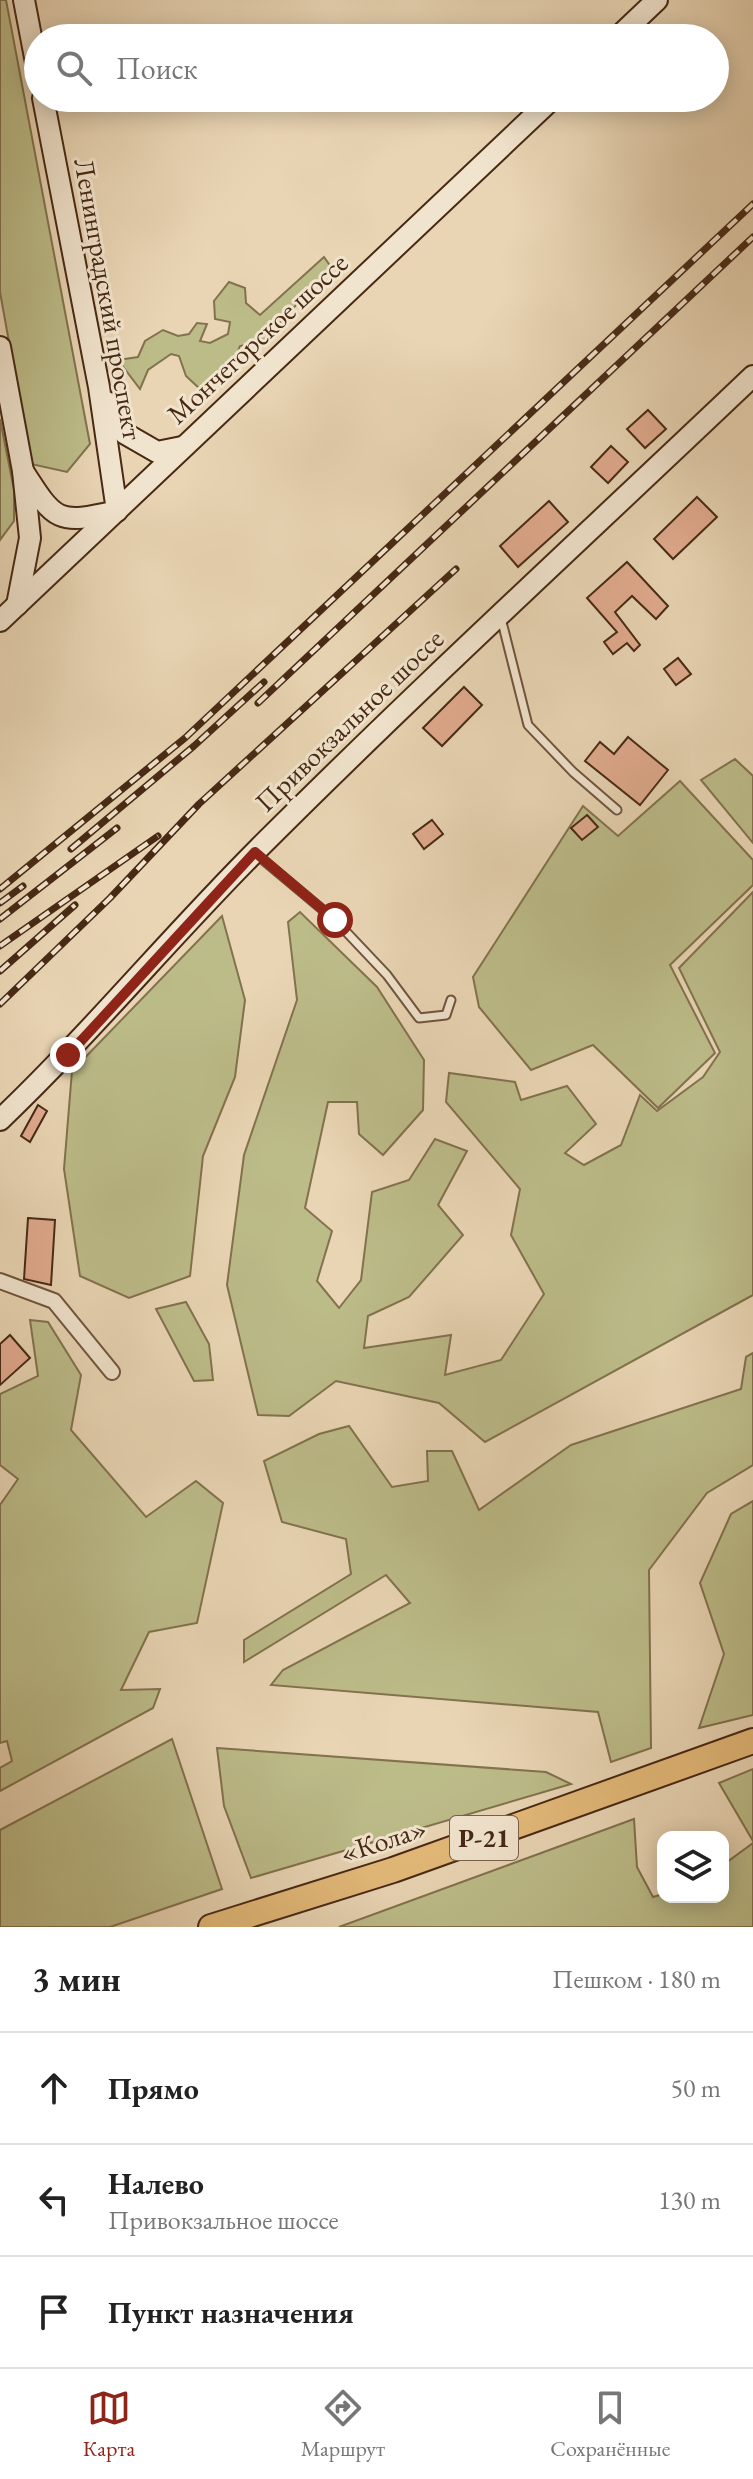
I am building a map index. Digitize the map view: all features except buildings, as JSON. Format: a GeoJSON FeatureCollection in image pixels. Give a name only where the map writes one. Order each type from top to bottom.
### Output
{"type":"FeatureCollection","features":[{"type":"Feature","properties":{"kind":"highway","name":"«Кола»"},"geometry":{"type":"LineString","coordinates":[[211,1927],[407,1865],[753,1741]]}},
{"type":"Feature","properties":{"kind":"street"},"geometry":{"type":"LineString","coordinates":[[24,0],[29,24]]}},
{"type":"Feature","properties":{"kind":"street"},"geometry":{"type":"LineString","coordinates":[[632,24],[657,0]]}},
{"type":"Feature","properties":{"kind":"street","name":"Ленинградский проспект"},"geometry":{"type":"LineString","coordinates":[[46,112],[99,387],[117,511]]}},
{"type":"Feature","properties":{"kind":"street","name":"Мончегорское шоссе"},"geometry":{"type":"LineString","coordinates":[[0,621],[538,112]]}},
{"type":"Feature","properties":{"kind":"street"},"geometry":{"type":"LineString","coordinates":[[0,347],[23,471],[30,538],[17,605]]}},
{"type":"Feature","properties":{"kind":"street","name":"Привокзальное шоссе"},"geometry":{"type":"LineString","coordinates":[[0,1120],[68,1055],[255,852],[500,614],[753,376]]}},
{"type":"Feature","properties":{"kind":"street"},"geometry":{"type":"LineString","coordinates":[[99,387],[124,433],[157,452],[182,447]]}},
{"type":"Feature","properties":{"kind":"street"},"geometry":{"type":"LineString","coordinates":[[23,471],[48,510],[78,520],[117,511]]}},
{"type":"Feature","properties":{"kind":"street"},"geometry":{"type":"LineString","coordinates":[[0,1281],[54,1301],[112,1372]]}},
{"type":"Feature","properties":{"kind":"lane"},"geometry":{"type":"LineString","coordinates":[[500,614],[528,725],[573,772],[617,810]]}},
{"type":"Feature","properties":{"kind":"lane"},"geometry":{"type":"LineString","coordinates":[[255,852],[335,920],[387,975],[419,1018],[446,1015],[451,1000]]}},
{"type":"Feature","properties":{"kind":"green space"},"geometry":{"type":"Polygon","coordinates":[[[0,0],[6,0],[24,95],[24,112],[27,112],[90,444],[67,472],[31,464],[0,292],[0,0]]]}},
{"type":"Feature","properties":{"kind":"green space"},"geometry":{"type":"Polygon","coordinates":[[[324,257],[331,267],[263,341],[240,346],[224,372],[200,389],[186,376],[179,356],[171,354],[148,370],[140,389],[118,360],[138,357],[145,341],[163,330],[178,336],[189,334],[197,323],[207,324],[200,341],[210,343],[228,334],[230,322],[215,319],[214,301],[229,282],[245,288],[246,303],[260,315],[324,257]]]}},
{"type":"Feature","properties":{"kind":"green space"},"geometry":{"type":"Polygon","coordinates":[[[0,419],[14,490],[14,521],[0,540],[0,419]]]}},
{"type":"Feature","properties":{"kind":"green space"},"geometry":{"type":"Polygon","coordinates":[[[735,759],[753,776],[753,843],[701,780],[735,759]]]}},
{"type":"Feature","properties":{"kind":"green space"},"geometry":{"type":"Polygon","coordinates":[[[680,781],[753,860],[753,885],[670,965],[715,1053],[658,1108],[593,1045],[531,1070],[479,1007],[473,977],[583,806],[618,836],[680,781]]]}},
{"type":"Feature","properties":{"kind":"green space"},"geometry":{"type":"Polygon","coordinates":[[[753,892],[753,1295],[485,1442],[439,1403],[336,1381],[289,1416],[258,1415],[227,1285],[244,1155],[297,1000],[288,922],[300,912],[377,987],[424,1060],[423,1110],[383,1155],[359,1134],[357,1102],[328,1102],[305,1208],[332,1231],[317,1281],[339,1308],[361,1280],[372,1192],[409,1180],[435,1139],[467,1151],[438,1205],[463,1235],[409,1297],[368,1316],[364,1348],[451,1335],[445,1375],[501,1360],[544,1294],[511,1235],[520,1189],[446,1102],[449,1073],[515,1082],[521,1100],[567,1086],[596,1124],[565,1153],[584,1165],[621,1145],[640,1095],[657,1111],[703,1077],[720,1052],[679,968],[753,892]]]}},
{"type":"Feature","properties":{"kind":"green space"},"geometry":{"type":"Polygon","coordinates":[[[222,916],[245,1000],[235,1077],[203,1156],[190,1276],[129,1298],[80,1276],[64,1169],[72,1071],[222,916]]]}},
{"type":"Feature","properties":{"kind":"green space"},"geometry":{"type":"Polygon","coordinates":[[[186,1302],[209,1344],[213,1380],[194,1381],[156,1309],[186,1302]]]}},
{"type":"Feature","properties":{"kind":"green space"},"geometry":{"type":"Polygon","coordinates":[[[30,1320],[48,1322],[81,1375],[71,1430],[146,1517],[196,1481],[223,1503],[197,1623],[149,1632],[121,1690],[160,1689],[153,1708],[0,1791],[0,1768],[12,1761],[7,1741],[0,1743],[0,1505],[18,1479],[0,1465],[0,1394],[38,1376],[30,1320]]]}},
{"type":"Feature","properties":{"kind":"green space"},"geometry":{"type":"Polygon","coordinates":[[[753,1353],[753,1465],[707,1493],[649,1570],[651,1748],[611,1762],[598,1712],[271,1685],[283,1670],[410,1603],[386,1575],[244,1662],[244,1640],[351,1574],[346,1539],[282,1522],[264,1461],[319,1434],[349,1426],[392,1487],[428,1481],[427,1451],[452,1451],[479,1510],[571,1445],[741,1389],[746,1357],[753,1353]]]}},
{"type":"Feature","properties":{"kind":"green space"},"geometry":{"type":"Polygon","coordinates":[[[753,1501],[753,1715],[699,1728],[724,1654],[700,1583],[731,1514],[753,1501]]]}},
{"type":"Feature","properties":{"kind":"green space"},"geometry":{"type":"Polygon","coordinates":[[[172,1739],[222,1889],[110,1927],[0,1927],[0,1830],[172,1739]]]}},
{"type":"Feature","properties":{"kind":"green space"},"geometry":{"type":"Polygon","coordinates":[[[217,1748],[546,1772],[571,1784],[251,1878],[224,1806],[217,1748]]]}},
{"type":"Feature","properties":{"kind":"green space"},"geometry":{"type":"Polygon","coordinates":[[[753,1769],[753,1841],[719,1783],[753,1769]]]}},
{"type":"Feature","properties":{"kind":"green space"},"geometry":{"type":"Polygon","coordinates":[[[634,1819],[637,1867],[653,1897],[657,1896],[657,1903],[729,1903],[729,1861],[753,1843],[753,1927],[339,1927],[634,1819]]]}},
{"type":"Feature","properties":{"kind":"railway"},"geometry":{"type":"LineString","coordinates":[[0,889],[185,738],[753,204]]}},
{"type":"Feature","properties":{"kind":"railway"},"geometry":{"type":"LineString","coordinates":[[258,703],[753,237]]}},
{"type":"Feature","properties":{"kind":"railway"},"geometry":{"type":"LineString","coordinates":[[0,1004],[110,898],[199,804],[456,569]]}},
{"type":"Feature","properties":{"kind":"railway"},"geometry":{"type":"LineString","coordinates":[[71,849],[194,746],[264,682]]}},
{"type":"Feature","properties":{"kind":"railway"},"geometry":{"type":"LineString","coordinates":[[0,919],[117,828]]}},
{"type":"Feature","properties":{"kind":"railway"},"geometry":{"type":"LineString","coordinates":[[0,946],[158,836]]}},
{"type":"Feature","properties":{"kind":"railway"},"geometry":{"type":"LineString","coordinates":[[0,903],[23,886]]}},
{"type":"Feature","properties":{"kind":"railway"},"geometry":{"type":"LineString","coordinates":[[0,971],[75,905]]}},
{"type":"Feature","properties":{"kind":"route"},"geometry":{"type":"LineString","coordinates":[[68,1055],[255,852],[335,920]]}}]}
